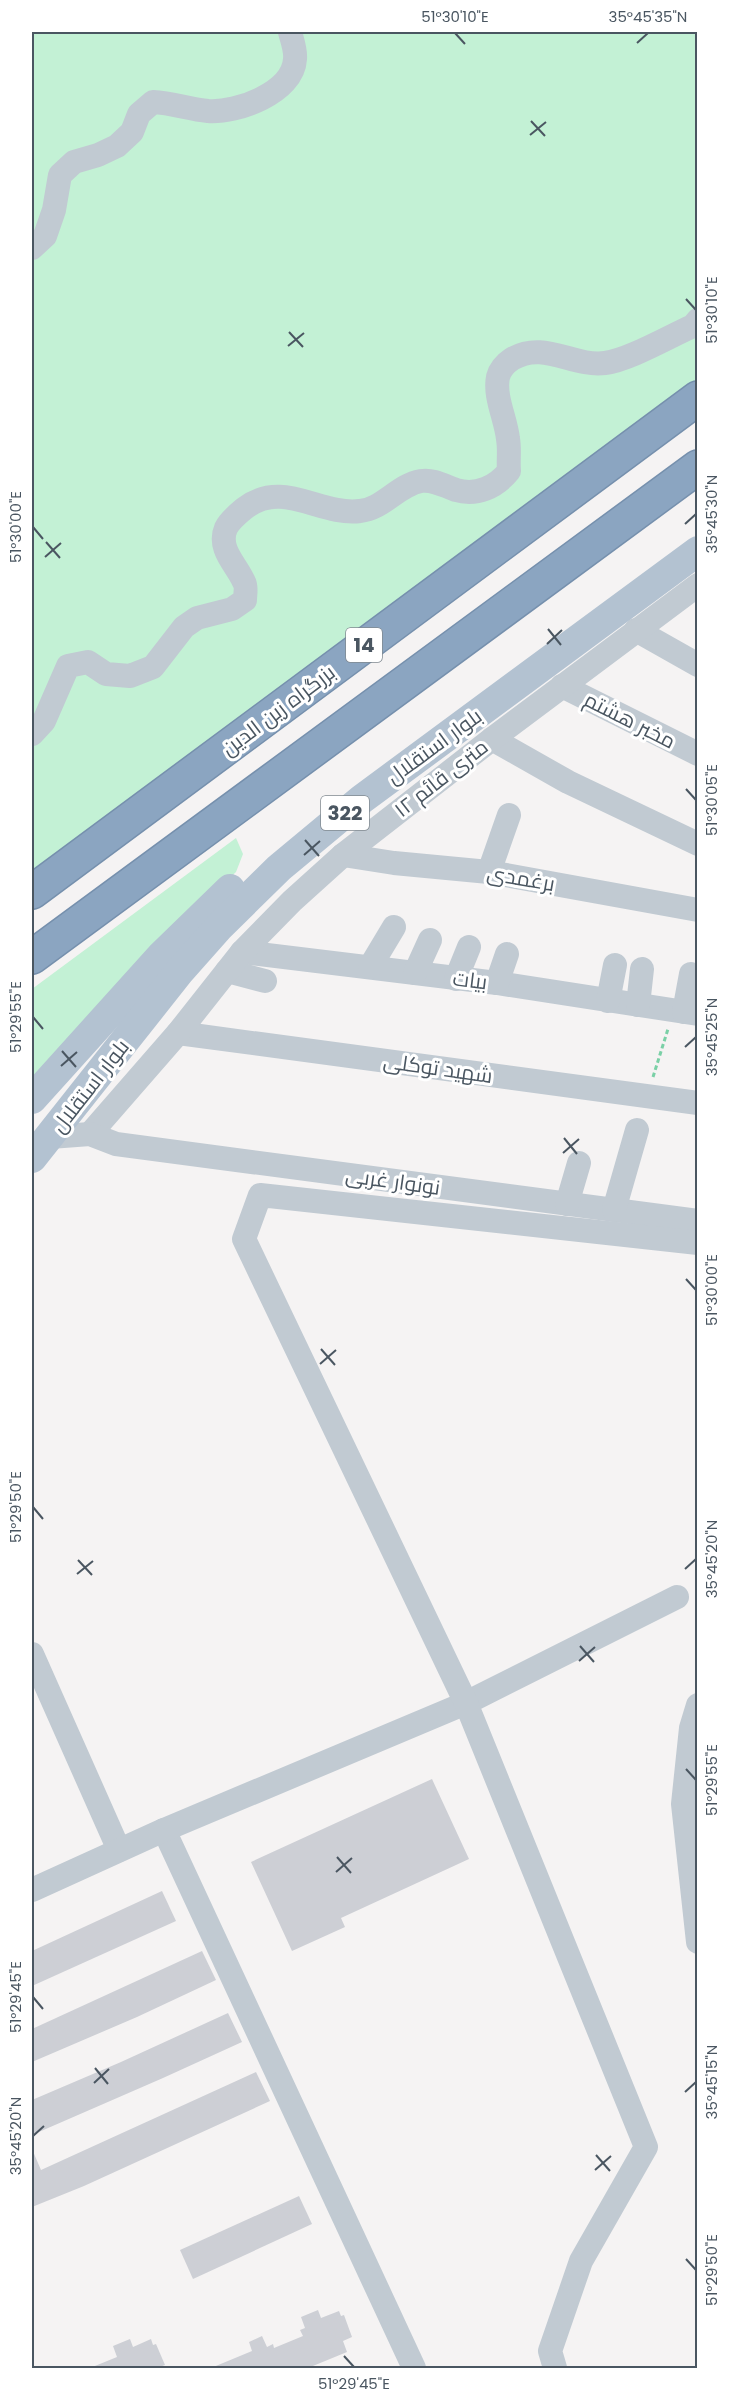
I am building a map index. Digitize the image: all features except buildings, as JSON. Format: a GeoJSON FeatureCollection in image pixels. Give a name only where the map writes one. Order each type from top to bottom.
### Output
{"type":"FeatureCollection","features":[{"type":"Feature","properties":{"kind":"highway","name":"بزرگراه زین الدین"},"geometry":{"type":"LineString","coordinates":[[32,892],[698,398]]}},
{"type":"Feature","properties":{"kind":"highway","name":"14"},"geometry":{"type":"LineString","coordinates":[[32,957],[698,467]]}},
{"type":"Feature","properties":{"kind":"main road","name":"بلوار استقلال"},"geometry":{"type":"LineString","coordinates":[[37,1153],[78,1100],[130,1011],[212,906],[272,851],[361,781],[698,532]]}},
{"type":"Feature","properties":{"kind":"main road","name":"بلوار استقلال"},"geometry":{"type":"LineString","coordinates":[[32,1099],[130,1011],[180,971],[219,927],[298,853],[362,799],[698,551]]}},
{"type":"Feature","properties":{"kind":"street"},"geometry":{"type":"LineString","coordinates":[[32,248],[45,236],[54,210],[60,175],[74,162],[98,155],[117,146],[132,132],[139,114],[153,102],[173,103],[210,111],[237,109],[282,87],[292,71],[296,58],[290,32]]}},
{"type":"Feature","properties":{"kind":"street"},"geometry":{"type":"LineString","coordinates":[[32,734],[44,721],[68,666],[88,662],[106,674],[130,676],[153,667],[184,627],[197,618],[232,609],[245,600],[246,583],[233,565],[224,544],[226,528],[238,513],[257,499],[281,496],[309,501],[341,512],[362,511],[380,504],[405,486],[422,481],[437,482],[458,491],[477,491],[492,487],[509,471],[508,441],[499,400],[498,376],[506,363],[521,354],[545,351],[589,363],[606,363],[621,359],[693,326],[698,320]]}},
{"type":"Feature","properties":{"kind":"street","name":"۱۲ متری قائم"},"geometry":{"type":"LineString","coordinates":[[90,1134],[178,1033],[242,952],[343,855],[492,739],[698,585]]}},
{"type":"Feature","properties":{"kind":"street"},"geometry":{"type":"LineString","coordinates":[[636,630],[698,665]]}},
{"type":"Feature","properties":{"kind":"street","name":"مخبر هشتم"},"geometry":{"type":"LineString","coordinates":[[562,686],[698,754]]}},
{"type":"Feature","properties":{"kind":"street"},"geometry":{"type":"LineString","coordinates":[[492,739],[568,782],[698,844]]}},
{"type":"Feature","properties":{"kind":"street"},"geometry":{"type":"LineString","coordinates":[[489,872],[509,815]]}},
{"type":"Feature","properties":{"kind":"street","name":"برغمدی"},"geometry":{"type":"LineString","coordinates":[[343,855],[394,863],[489,872],[698,910]]}},
{"type":"Feature","properties":{"kind":"street"},"geometry":{"type":"LineString","coordinates":[[370,966],[394,927]]}},
{"type":"Feature","properties":{"kind":"street"},"geometry":{"type":"LineString","coordinates":[[415,973],[430,940]]}},
{"type":"Feature","properties":{"kind":"street"},"geometry":{"type":"LineString","coordinates":[[456,979],[469,947]]}},
{"type":"Feature","properties":{"kind":"street","name":"بیات"},"geometry":{"type":"LineString","coordinates":[[242,952],[497,983],[685,1012]]}},
{"type":"Feature","properties":{"kind":"street"},"geometry":{"type":"LineString","coordinates":[[497,983],[507,954]]}},
{"type":"Feature","properties":{"kind":"street"},"geometry":{"type":"LineString","coordinates":[[608,1001],[615,966]]}},
{"type":"Feature","properties":{"kind":"street"},"geometry":{"type":"LineString","coordinates":[[638,1005],[642,969]]}},
{"type":"Feature","properties":{"kind":"street"},"geometry":{"type":"LineString","coordinates":[[227,971],[265,981]]}},
{"type":"Feature","properties":{"kind":"street"},"geometry":{"type":"LineString","coordinates":[[685,1012],[691,974]]}},
{"type":"Feature","properties":{"kind":"street","name":"شهید توکلی"},"geometry":{"type":"LineString","coordinates":[[178,1033],[698,1102]]}},
{"type":"Feature","properties":{"kind":"street"},"geometry":{"type":"LineString","coordinates":[[37,1153],[90,1134],[78,1100]]}},
{"type":"Feature","properties":{"kind":"street"},"geometry":{"type":"LineString","coordinates":[[614,1210],[637,1130]]}},
{"type":"Feature","properties":{"kind":"street","name":"نونوار غربی"},"geometry":{"type":"LineString","coordinates":[[90,1134],[116,1144],[698,1221]]}},
{"type":"Feature","properties":{"kind":"street"},"geometry":{"type":"LineString","coordinates":[[567,1204],[579,1163]]}},
{"type":"Feature","properties":{"kind":"street"},"geometry":{"type":"LineString","coordinates":[[555,2368],[550,2351],[581,2261],[646,2147],[466,1702],[244,1239],[260,1195],[698,1244]]}},
{"type":"Feature","properties":{"kind":"street"},"geometry":{"type":"LineString","coordinates":[[32,1890],[164,1830],[466,1702],[677,1597]]}},
{"type":"Feature","properties":{"kind":"street"},"geometry":{"type":"LineString","coordinates":[[32,1654],[119,1850]]}},
{"type":"Feature","properties":{"kind":"street"},"geometry":{"type":"LineString","coordinates":[[698,1705],[691,1728],[683,1804],[698,1942]]}},
{"type":"Feature","properties":{"kind":"street"},"geometry":{"type":"LineString","coordinates":[[164,1830],[414,2368]]}},
{"type":"Feature","properties":{"kind":"path"},"geometry":{"type":"LineString","coordinates":[[647,1096],[685,1012]]}},
{"type":"Feature","properties":{"kind":"green space"},"geometry":{"type":"Polygon","coordinates":[[[32,32],[697,32],[697,403],[32,901],[32,32]]]}},
{"type":"Feature","properties":{"kind":"green space"},"geometry":{"type":"Polygon","coordinates":[[[236,838],[243,854],[236,872],[192,913],[32,1082],[32,989],[236,838]]]}}]}
